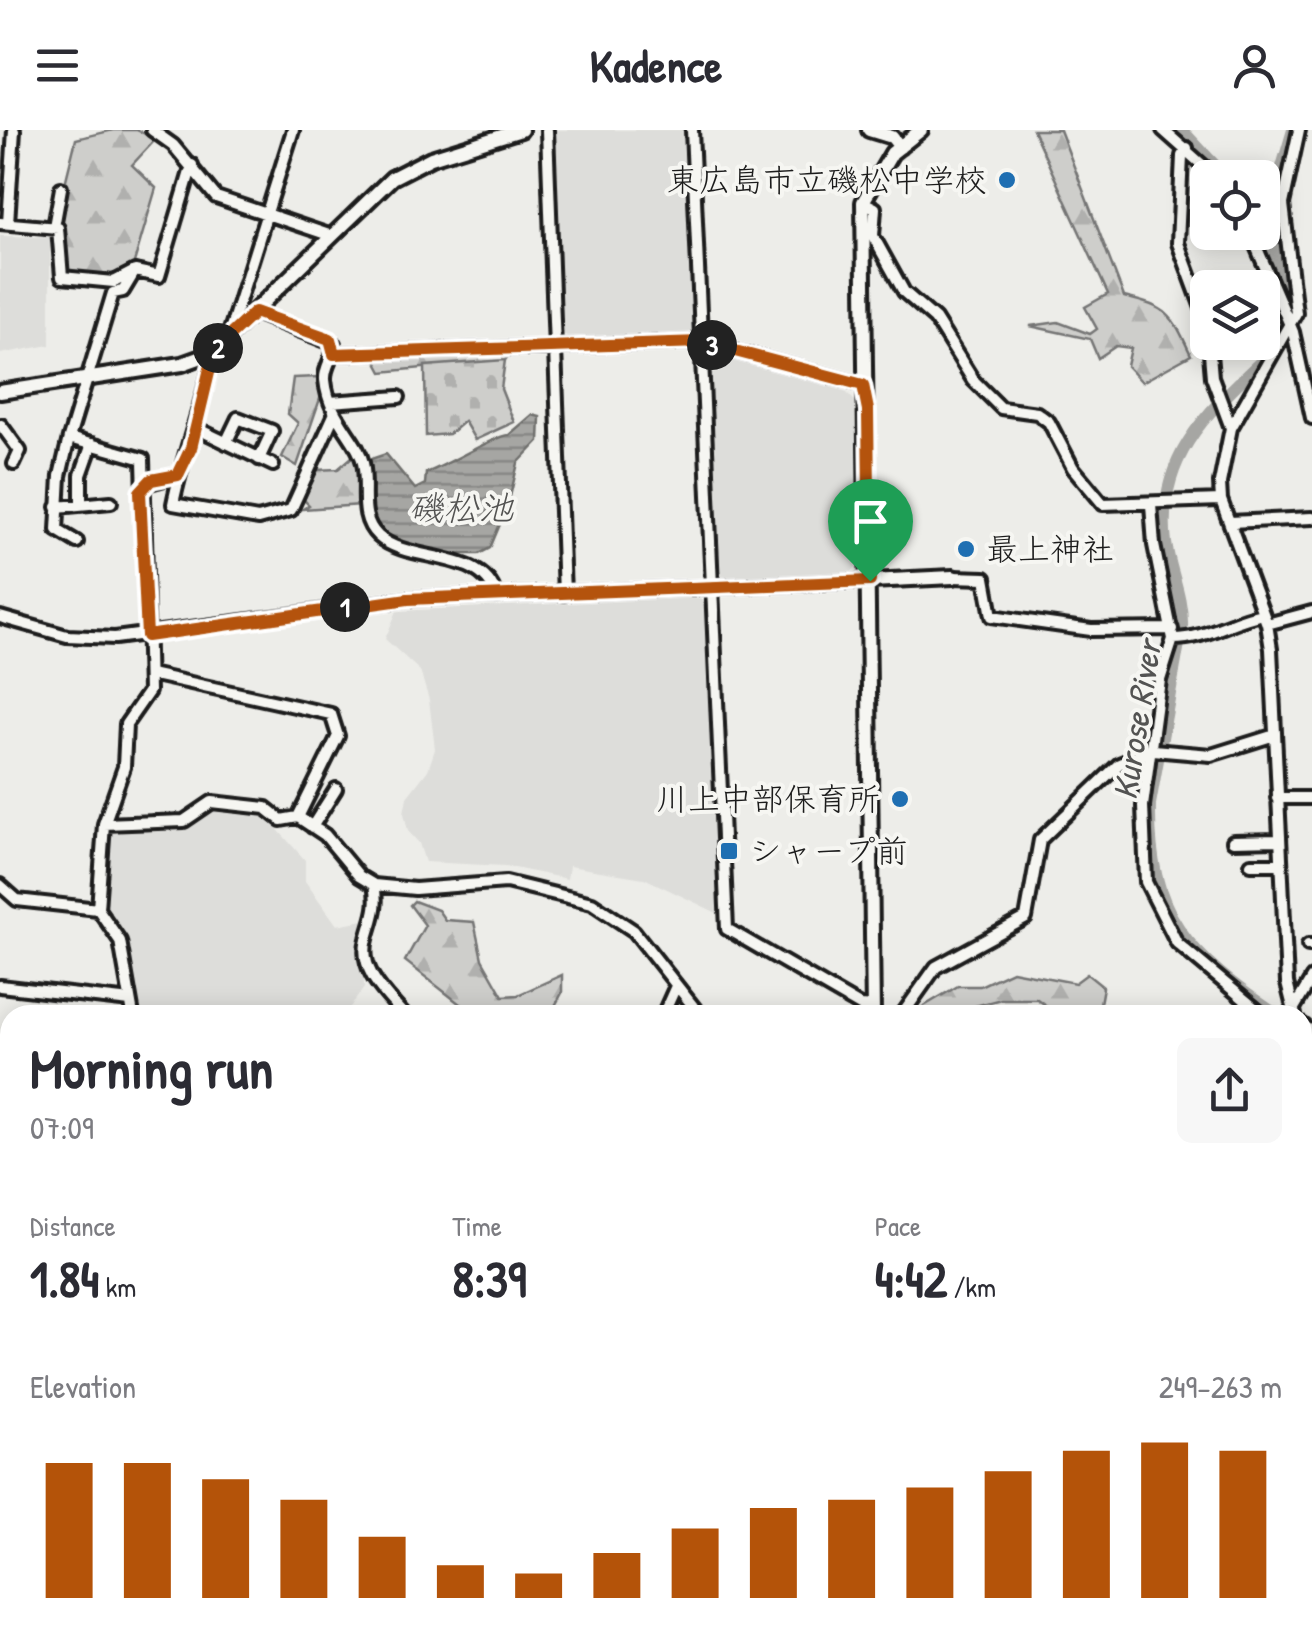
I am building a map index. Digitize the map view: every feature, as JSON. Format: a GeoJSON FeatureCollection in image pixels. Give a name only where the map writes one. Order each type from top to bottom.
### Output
{"type":"FeatureCollection","features":[{"type":"Feature","properties":{"kind":"main road"},"geometry":{"type":"LineString","coordinates":[[0,392],[182,364],[210,354],[409,166],[520,130]]}},
{"type":"Feature","properties":{"kind":"main road"},"geometry":{"type":"LineString","coordinates":[[869,130],[896,138],[921,130]]}},
{"type":"Feature","properties":{"kind":"main road"},"geometry":{"type":"LineString","coordinates":[[873,1005],[868,410],[863,385],[862,202],[896,138]]}},
{"type":"Feature","properties":{"kind":"main road"},"geometry":{"type":"LineString","coordinates":[[870,581],[953,578]]}},
{"type":"Feature","properties":{"kind":"street"},"geometry":{"type":"LineString","coordinates":[[14,130],[4,223],[54,227]]}},
{"type":"Feature","properties":{"kind":"street"},"geometry":{"type":"LineString","coordinates":[[152,130],[192,165],[216,197],[332,236]]}},
{"type":"Feature","properties":{"kind":"street"},"geometry":{"type":"LineString","coordinates":[[228,341],[264,213],[293,130]]}},
{"type":"Feature","properties":{"kind":"street"},"geometry":{"type":"LineString","coordinates":[[547,130],[564,594]]}},
{"type":"Feature","properties":{"kind":"street"},"geometry":{"type":"LineString","coordinates":[[692,130],[727,929],[858,1005]]}},
{"type":"Feature","properties":{"kind":"street"},"geometry":{"type":"LineString","coordinates":[[1163,130],[1199,160]]}},
{"type":"Feature","properties":{"kind":"street"},"geometry":{"type":"LineString","coordinates":[[1289,1005],[1265,619],[1222,500],[1220,483],[1230,428],[1291,328],[1296,313],[1283,204],[1299,130]]}},
{"type":"Feature","properties":{"kind":"street"},"geometry":{"type":"LineString","coordinates":[[1187,148],[1180,172],[1178,243],[1190,275]]}},
{"type":"Feature","properties":{"kind":"street"},"geometry":{"type":"LineString","coordinates":[[60,188],[54,227],[62,277],[114,282],[134,271],[159,276],[192,165]]}},
{"type":"Feature","properties":{"kind":"street"},"geometry":{"type":"LineString","coordinates":[[862,202],[875,208],[874,236],[904,292],[935,319],[984,394],[1001,408],[1037,413],[1049,422],[1073,468],[1103,504],[1222,500]]}},
{"type":"Feature","properties":{"kind":"street"},"geometry":{"type":"LineString","coordinates":[[1258,250],[1291,328],[1307,380],[1312,418]]}},
{"type":"Feature","properties":{"kind":"street"},"geometry":{"type":"LineString","coordinates":[[76,542],[57,530],[60,476],[114,293],[123,291],[134,271]]}},
{"type":"Feature","properties":{"kind":"street"},"geometry":{"type":"LineString","coordinates":[[255,312],[330,339],[334,354],[325,369],[330,402],[362,459],[364,516],[381,539],[428,558],[462,563],[494,588],[496,596]]}},
{"type":"Feature","properties":{"kind":"street"},"geometry":{"type":"LineString","coordinates":[[334,354],[701,342],[863,385]]}},
{"type":"Feature","properties":{"kind":"street"},"geometry":{"type":"LineString","coordinates":[[210,354],[212,360],[196,428],[178,475],[173,504],[181,509],[216,508],[258,519],[292,510],[334,414]]}},
{"type":"Feature","properties":{"kind":"street"},"geometry":{"type":"LineString","coordinates":[[1211,360],[1212,377],[1230,428]]}},
{"type":"Feature","properties":{"kind":"street"},"geometry":{"type":"LineString","coordinates":[[330,402],[399,396]]}},
{"type":"Feature","properties":{"kind":"street"},"geometry":{"type":"LineString","coordinates":[[226,443],[238,418],[272,431],[259,458]]}},
{"type":"Feature","properties":{"kind":"street"},"geometry":{"type":"LineString","coordinates":[[0,423],[20,452],[14,464]]}},
{"type":"Feature","properties":{"kind":"street"},"geometry":{"type":"LineString","coordinates":[[196,428],[273,465]]}},
{"type":"Feature","properties":{"kind":"street"},"geometry":{"type":"LineString","coordinates":[[69,438],[143,459],[146,484]]}},
{"type":"Feature","properties":{"kind":"street"},"geometry":{"type":"LineString","coordinates":[[81,504],[82,475],[92,444]]}},
{"type":"Feature","properties":{"kind":"street"},"geometry":{"type":"LineString","coordinates":[[60,476],[82,475]]}},
{"type":"Feature","properties":{"kind":"street"},"geometry":{"type":"LineString","coordinates":[[131,1005],[120,941],[98,908],[104,824],[124,767],[126,724],[146,697],[150,674],[140,492],[146,484],[178,475]]}},
{"type":"Feature","properties":{"kind":"street"},"geometry":{"type":"LineString","coordinates":[[57,507],[111,502]]}},
{"type":"Feature","properties":{"kind":"street"},"geometry":{"type":"LineString","coordinates":[[1153,505],[1154,545],[1173,634],[1160,680],[1160,751],[1142,837],[1150,891],[1177,944],[1251,1005]]}},
{"type":"Feature","properties":{"kind":"street"},"geometry":{"type":"LineString","coordinates":[[1230,522],[1312,518]]}},
{"type":"Feature","properties":{"kind":"street"},"geometry":{"type":"LineString","coordinates":[[953,578],[985,578],[987,610],[992,616],[1090,630],[1173,634],[1188,639],[1210,635],[1236,619],[1312,612]]}},
{"type":"Feature","properties":{"kind":"street"},"geometry":{"type":"LineString","coordinates":[[0,617],[67,636],[147,636],[408,599],[870,581]]}},
{"type":"Feature","properties":{"kind":"street"},"geometry":{"type":"LineString","coordinates":[[150,674],[331,714],[338,736],[298,817]]}},
{"type":"Feature","properties":{"kind":"street"},"geometry":{"type":"LineString","coordinates":[[909,1005],[936,967],[1019,926],[1026,918],[1040,840],[1119,764],[1160,751],[1211,754],[1274,735]]}},
{"type":"Feature","properties":{"kind":"street"},"geometry":{"type":"LineString","coordinates":[[312,827],[336,788]]}},
{"type":"Feature","properties":{"kind":"street"},"geometry":{"type":"LineString","coordinates":[[1277,798],[1312,798]]}},
{"type":"Feature","properties":{"kind":"street"},"geometry":{"type":"LineString","coordinates":[[104,824],[184,821],[212,802],[266,808],[280,820],[298,817],[335,846],[359,876],[374,885],[415,889],[506,882],[578,896],[634,932],[692,1005]]}},
{"type":"Feature","properties":{"kind":"street"},"geometry":{"type":"LineString","coordinates":[[1233,840],[1278,840]]}},
{"type":"Feature","properties":{"kind":"street"},"geometry":{"type":"LineString","coordinates":[[1251,864],[1280,864]]}},
{"type":"Feature","properties":{"kind":"street"},"geometry":{"type":"LineString","coordinates":[[374,885],[376,912],[366,940],[369,974],[395,1005]]}},
{"type":"Feature","properties":{"kind":"street"},"geometry":{"type":"LineString","coordinates":[[0,886],[18,900],[98,908]]}},
{"type":"Feature","properties":{"kind":"street"},"geometry":{"type":"LineString","coordinates":[[1297,1005],[1312,978]]}},
{"type":"Feature","properties":{"kind":"street"},"geometry":{"type":"LineString","coordinates":[[0,986],[130,1001]]}},
{"type":"Feature","properties":{"kind":"street"},"geometry":{"type":"LineString","coordinates":[[667,1005],[676,986]]}},
{"type":"Feature","properties":{"kind":"shaded area"},"geometry":{"type":"Polygon","coordinates":[[[555,130],[687,130],[695,328],[689,335],[569,339],[561,331],[555,130]]]}},
{"type":"Feature","properties":{"kind":"shaded area"},"geometry":{"type":"Polygon","coordinates":[[[0,236],[50,237],[50,345],[0,354],[0,236]]]}},
{"type":"Feature","properties":{"kind":"shaded area"},"geometry":{"type":"Polygon","coordinates":[[[725,353],[845,391],[855,401],[858,564],[850,574],[727,580],[718,572],[709,354],[725,353]]]}},
{"type":"Feature","properties":{"kind":"shaded area"},"geometry":{"type":"Polygon","coordinates":[[[698,597],[706,603],[717,913],[644,878],[569,866],[567,879],[505,866],[425,862],[419,843],[408,831],[404,813],[407,797],[428,770],[435,749],[429,700],[420,671],[385,639],[397,611],[698,597]]]}},
{"type":"Feature","properties":{"kind":"shaded area"},"geometry":{"type":"Polygon","coordinates":[[[218,805],[263,813],[305,860],[305,881],[337,925],[369,919],[363,941],[364,988],[352,1005],[135,1005],[123,932],[104,907],[109,829],[183,825],[194,822],[208,807],[218,805]]]}},
{"type":"Feature","properties":{"kind":"green space"},"geometry":{"type":"Polygon","coordinates":[[[113,130],[137,130],[156,139],[132,165],[156,188],[133,266],[112,281],[59,271],[63,192],[76,139],[113,130]]]}},
{"type":"Feature","properties":{"kind":"green space"},"geometry":{"type":"Polygon","coordinates":[[[1033,130],[1060,130],[1124,297],[1168,315],[1190,356],[1142,382],[1127,366],[1131,348],[1116,346],[1098,358],[1090,339],[1030,326],[1058,322],[1090,334],[1097,329],[1085,307],[1108,294],[1033,130]]]}},
{"type":"Feature","properties":{"kind":"green space"},"geometry":{"type":"Polygon","coordinates":[[[509,355],[505,360],[382,372],[374,357],[509,355]]]}},
{"type":"Feature","properties":{"kind":"green space"},"geometry":{"type":"Polygon","coordinates":[[[505,360],[501,389],[514,422],[475,440],[464,421],[449,434],[426,436],[425,366],[505,360]]]}},
{"type":"Feature","properties":{"kind":"green space"},"geometry":{"type":"Polygon","coordinates":[[[318,377],[321,396],[297,466],[282,457],[298,423],[288,414],[293,378],[318,377]]]}},
{"type":"Feature","properties":{"kind":"green space"},"geometry":{"type":"Polygon","coordinates":[[[353,456],[359,464],[361,505],[303,509],[309,505],[304,500],[315,470],[338,469],[353,456]]]}},
{"type":"Feature","properties":{"kind":"green space"},"geometry":{"type":"Polygon","coordinates":[[[414,901],[438,910],[445,920],[474,922],[482,959],[503,996],[518,995],[562,975],[562,993],[555,1005],[461,1005],[405,961],[425,925],[410,905],[414,901]]]}},
{"type":"Feature","properties":{"kind":"green space"},"geometry":{"type":"Polygon","coordinates":[[[1012,971],[1075,983],[1087,974],[1103,987],[1100,1005],[1045,1005],[1037,999],[1001,999],[979,1005],[926,1005],[958,986],[980,986],[1012,971]]]}},
{"type":"Feature","properties":{"kind":"water","name":"磯松池"},"geometry":{"type":"Polygon","coordinates":[[[532,415],[540,417],[539,441],[518,463],[508,505],[490,548],[479,554],[433,554],[388,537],[369,517],[367,470],[371,459],[386,454],[415,489],[425,484],[426,473],[509,435],[532,415]]]}},
{"type":"Feature","properties":{"kind":"waterway"},"geometry":{"type":"LineString","coordinates":[[1182,130],[1210,160]]}},
{"type":"Feature","properties":{"kind":"waterway","name":"Kurose River"},"geometry":{"type":"LineString","coordinates":[[1276,259],[1273,197],[1293,130]]}},
{"type":"Feature","properties":{"kind":"waterway","name":"Kurose River"},"geometry":{"type":"LineString","coordinates":[[1263,1005],[1219,972],[1179,929],[1156,876],[1150,804],[1182,627],[1166,543],[1169,484],[1192,436],[1270,353],[1279,336],[1285,320],[1285,292],[1269,250]]}},
{"type":"Feature","properties":{"kind":"place","name":"東広島市立磯松中学校"},"geometry":{"type":"Point","coordinates":[1007,180]}},
{"type":"Feature","properties":{"kind":"place","name":"最上神社"},"geometry":{"type":"Point","coordinates":[966,549]}},
{"type":"Feature","properties":{"kind":"place","name":"川上中部保育所"},"geometry":{"type":"Point","coordinates":[900,799]}},
{"type":"Feature","properties":{"kind":"place","name":"シャープ前"},"geometry":{"type":"Point","coordinates":[729,851]}},
{"type":"Feature","properties":{"kind":"route"},"geometry":{"type":"LineString","coordinates":[[255,312],[330,339],[334,354],[701,342],[863,385],[868,410],[870,581],[408,599],[147,636],[140,492],[151,480],[169,480],[178,475],[191,448],[212,360],[210,354],[255,312]]}}]}
